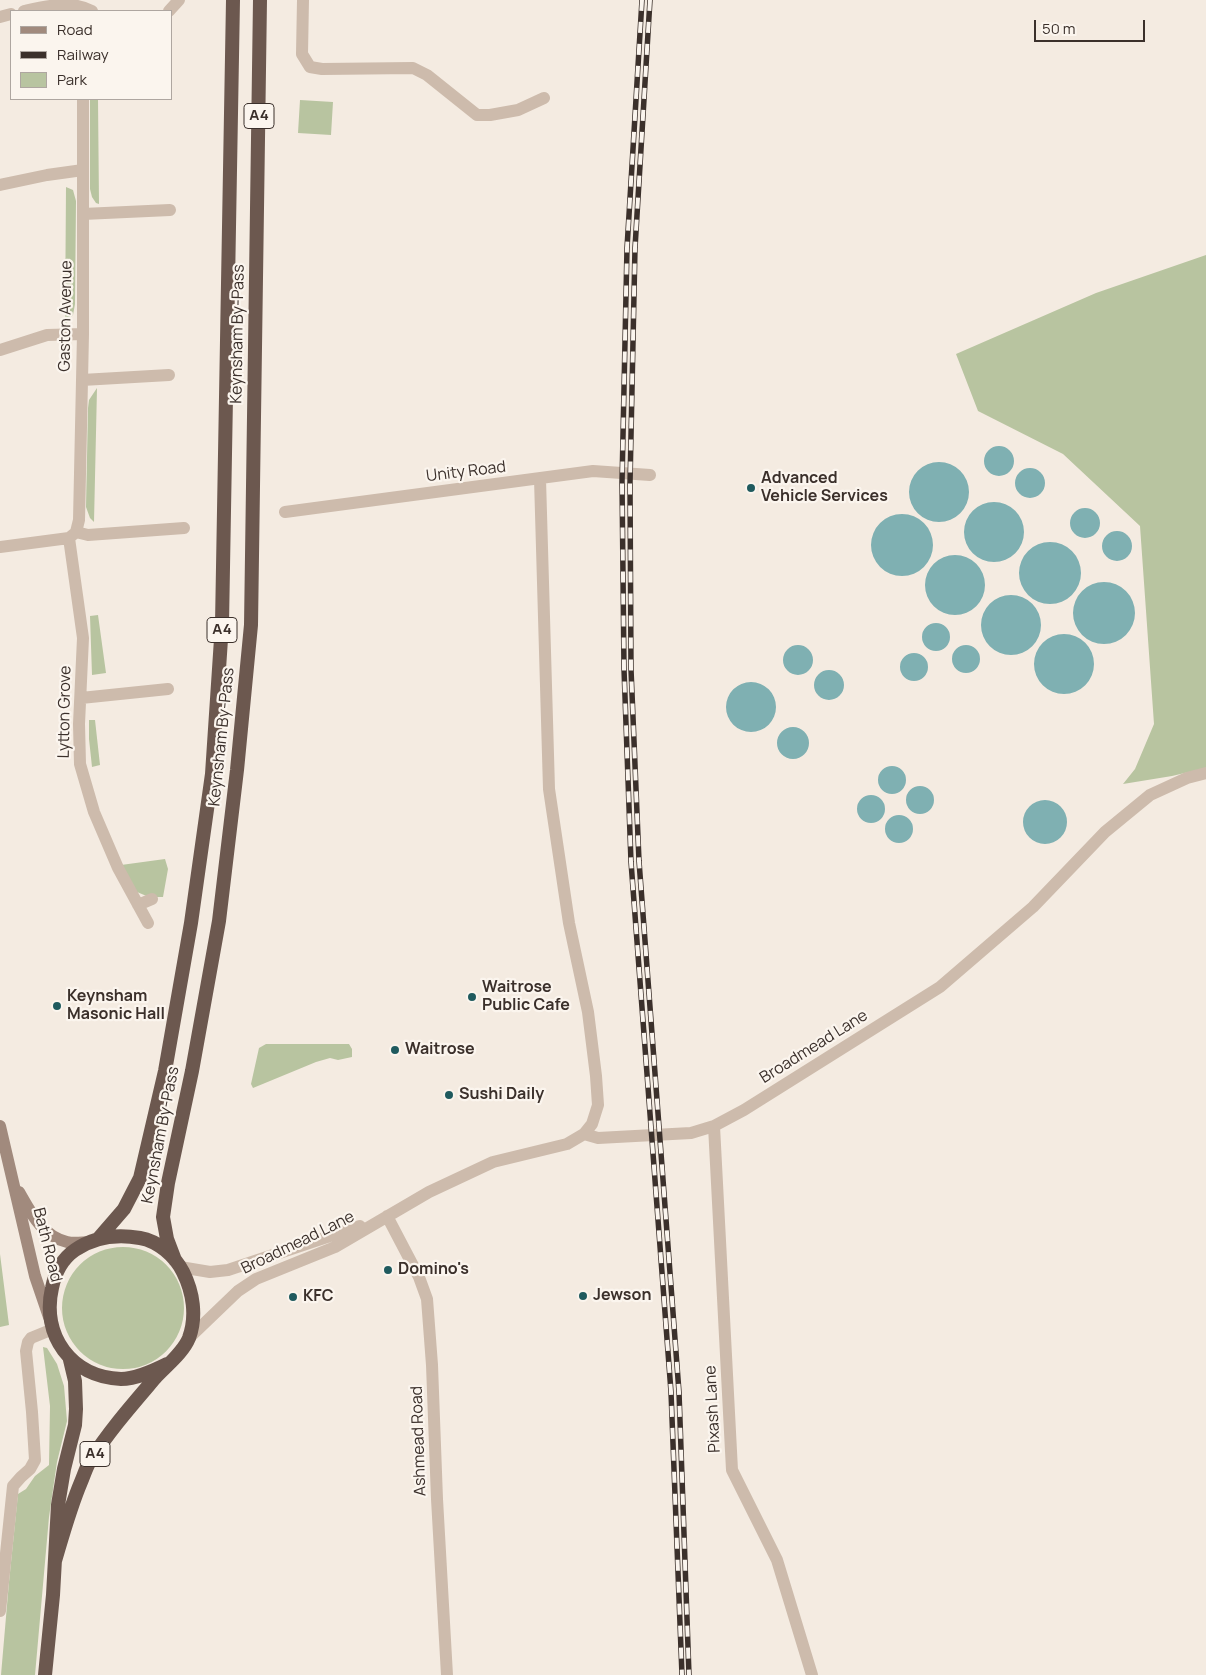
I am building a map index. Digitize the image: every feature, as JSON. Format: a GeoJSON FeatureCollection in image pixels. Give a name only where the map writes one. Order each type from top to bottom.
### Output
{"type":"FeatureCollection","features":[{"type":"Feature","properties":{"kind":"highway","name":"Keynsham By-Pass"},"geometry":{"type":"LineString","coordinates":[[94,1240],[124,1209],[140,1178],[165,1071],[192,923],[212,774],[222,624],[233,0]]}},
{"type":"Feature","properties":{"kind":"highway","name":"Keynsham By-Pass"},"geometry":{"type":"LineString","coordinates":[[178,1263],[167,1239],[163,1217],[219,921],[237,770],[251,625],[260,0]]}},
{"type":"Feature","properties":{"kind":"highway","name":"A4"},"geometry":{"type":"LineString","coordinates":[[55,1561],[70,1507],[89,1463],[121,1416],[180,1352],[188,1338],[194,1317],[192,1294],[188,1281],[178,1263],[161,1247],[144,1239],[127,1236],[94,1240],[75,1250],[55,1274],[51,1294],[51,1324],[59,1346],[70,1360],[97,1375],[121,1379],[140,1376],[167,1364]]}},
{"type":"Feature","properties":{"kind":"highway","name":"A4"},"geometry":{"type":"LineString","coordinates":[[45,1675],[58,1505],[64,1469],[75,1425],[75,1381],[70,1360]]}},
{"type":"Feature","properties":{"kind":"main road","name":"Bath Road"},"geometry":{"type":"LineString","coordinates":[[0,1126],[35,1276],[51,1324]]}},
{"type":"Feature","properties":{"kind":"main road","name":"Bath Road"},"geometry":{"type":"LineString","coordinates":[[12,1179],[32,1216],[49,1235],[68,1242],[94,1240]]}},
{"type":"Feature","properties":{"kind":"street"},"geometry":{"type":"LineString","coordinates":[[170,10],[180,0]]}},
{"type":"Feature","properties":{"kind":"street"},"geometry":{"type":"LineString","coordinates":[[302,0],[302,54],[310,67],[322,69],[413,68],[427,75],[477,115],[490,116],[518,110],[544,98]]}},
{"type":"Feature","properties":{"kind":"street"},"geometry":{"type":"LineString","coordinates":[[29,10],[71,3],[79,4],[90,10]]}},
{"type":"Feature","properties":{"kind":"street","name":"Gaston Avenue"},"geometry":{"type":"LineString","coordinates":[[72,535],[79,520],[83,334],[83,100]]}},
{"type":"Feature","properties":{"kind":"street"},"geometry":{"type":"LineString","coordinates":[[0,185],[47,174],[83,170]]}},
{"type":"Feature","properties":{"kind":"street"},"geometry":{"type":"LineString","coordinates":[[83,214],[170,210]]}},
{"type":"Feature","properties":{"kind":"street"},"geometry":{"type":"LineString","coordinates":[[0,350],[47,335],[83,334]]}},
{"type":"Feature","properties":{"kind":"street"},"geometry":{"type":"LineString","coordinates":[[82,380],[169,375]]}},
{"type":"Feature","properties":{"kind":"street","name":"Unity Road"},"geometry":{"type":"LineString","coordinates":[[285,512],[593,471],[650,476]]}},
{"type":"Feature","properties":{"kind":"street"},"geometry":{"type":"LineString","coordinates":[[540,479],[549,789],[569,923],[588,1012],[598,1105],[592,1124],[584,1134]]}},
{"type":"Feature","properties":{"kind":"street"},"geometry":{"type":"LineString","coordinates":[[0,547],[72,535],[184,528]]}},
{"type":"Feature","properties":{"kind":"street","name":"Lytton Grove"},"geometry":{"type":"LineString","coordinates":[[72,535],[83,638],[79,724],[80,764],[94,812],[118,868],[148,923]]}},
{"type":"Feature","properties":{"kind":"street"},"geometry":{"type":"LineString","coordinates":[[81,698],[168,689]]}},
{"type":"Feature","properties":{"kind":"street","name":"Broadmead Lane"},"geometry":{"type":"LineString","coordinates":[[188,1338],[238,1290],[256,1279],[335,1247],[429,1192],[493,1162],[567,1144],[584,1134],[598,1138],[691,1132],[714,1126],[744,1110],[940,987],[1033,907],[1105,832],[1150,795],[1187,778],[1206,773]]}},
{"type":"Feature","properties":{"kind":"street"},"geometry":{"type":"LineString","coordinates":[[138,906],[152,899]]}},
{"type":"Feature","properties":{"kind":"street","name":"Pixash Lane"},"geometry":{"type":"LineString","coordinates":[[714,1126],[732,1470],[777,1560],[812,1675]]}},
{"type":"Feature","properties":{"kind":"street","name":"Broadmead Lane"},"geometry":{"type":"LineString","coordinates":[[178,1263],[210,1272],[228,1270],[383,1218]]}},
{"type":"Feature","properties":{"kind":"street","name":"Ashmead Road"},"geometry":{"type":"LineString","coordinates":[[383,1218],[420,1277],[427,1299],[432,1356],[437,1499],[447,1675]]}},
{"type":"Feature","properties":{"kind":"street"},"geometry":{"type":"LineString","coordinates":[[0,1611],[13,1486],[30,1469],[34,1460],[32,1412],[26,1351],[28,1342],[51,1324]]}},
{"type":"Feature","properties":{"kind":"green space"},"geometry":{"type":"Polygon","coordinates":[[[90,100],[98,100],[99,204],[92,197],[90,189],[90,100]]]}},
{"type":"Feature","properties":{"kind":"green space"},"geometry":{"type":"Polygon","coordinates":[[[300,100],[333,102],[331,135],[298,133],[300,100]]]}},
{"type":"Feature","properties":{"kind":"green space"},"geometry":{"type":"Polygon","coordinates":[[[66,187],[73,190],[76,201],[75,304],[73,315],[65,325],[66,187]]]}},
{"type":"Feature","properties":{"kind":"green space"},"geometry":{"type":"Polygon","coordinates":[[[1206,255],[1206,768],[1123,784],[1135,769],[1154,724],[1140,526],[1063,454],[978,411],[956,354],[1096,293],[1206,255]]]}},
{"type":"Feature","properties":{"kind":"green space"},"geometry":{"type":"Polygon","coordinates":[[[97,388],[94,522],[90,518],[86,507],[88,408],[89,400],[97,388]]]}},
{"type":"Feature","properties":{"kind":"green space"},"geometry":{"type":"Polygon","coordinates":[[[98,615],[106,673],[92,675],[90,616],[98,615]]]}},
{"type":"Feature","properties":{"kind":"green space"},"geometry":{"type":"Polygon","coordinates":[[[89,720],[95,720],[100,765],[92,767],[89,739],[89,720]]]}},
{"type":"Feature","properties":{"kind":"green space"},"geometry":{"type":"Polygon","coordinates":[[[165,859],[168,869],[163,897],[149,897],[137,892],[121,865],[165,859]]]}},
{"type":"Feature","properties":{"kind":"green space"},"geometry":{"type":"Polygon","coordinates":[[[266,1044],[349,1044],[352,1049],[352,1057],[338,1060],[330,1058],[316,1062],[253,1088],[251,1084],[259,1048],[266,1044]]]}},
{"type":"Feature","properties":{"kind":"green space"},"geometry":{"type":"Polygon","coordinates":[[[123,1247],[135,1248],[146,1252],[157,1257],[166,1265],[174,1274],[179,1285],[183,1296],[183,1320],[179,1331],[174,1342],[166,1351],[157,1359],[146,1364],[135,1368],[123,1369],[111,1368],[100,1364],[89,1359],[80,1351],[72,1342],[67,1331],[63,1320],[62,1308],[63,1296],[67,1285],[72,1274],[80,1265],[89,1257],[100,1252],[111,1248],[123,1247]]]}},
{"type":"Feature","properties":{"kind":"green space"},"geometry":{"type":"Polygon","coordinates":[[[0,1254],[9,1325],[0,1327],[0,1254]]]}},
{"type":"Feature","properties":{"kind":"green space"},"geometry":{"type":"Polygon","coordinates":[[[43,1347],[47,1348],[57,1364],[64,1386],[67,1421],[57,1462],[49,1517],[35,1675],[1,1675],[18,1494],[26,1489],[35,1476],[49,1465],[50,1406],[43,1347]]]}},
{"type":"Feature","properties":{"kind":"water"},"geometry":{"type":"Polygon","coordinates":[[[999,446],[1005,447],[1013,455],[1013,467],[1005,475],[999,476],[993,475],[985,467],[984,461],[985,455],[993,447],[999,446]]]}},
{"type":"Feature","properties":{"kind":"water"},"geometry":{"type":"Polygon","coordinates":[[[933,462],[945,462],[961,470],[967,480],[969,492],[967,504],[961,514],[945,522],[933,522],[917,514],[909,498],[909,486],[917,470],[933,462]]]}},
{"type":"Feature","properties":{"kind":"water"},"geometry":{"type":"Polygon","coordinates":[[[1030,468],[1036,469],[1044,477],[1044,489],[1036,497],[1030,498],[1024,497],[1016,489],[1015,483],[1016,477],[1024,469],[1030,468]]]}},
{"type":"Feature","properties":{"kind":"water"},"geometry":{"type":"Polygon","coordinates":[[[988,502],[1000,502],[1016,510],[1022,520],[1024,532],[1022,544],[1016,554],[1000,562],[988,562],[972,554],[964,538],[964,526],[972,510],[988,502]]]}},
{"type":"Feature","properties":{"kind":"water"},"geometry":{"type":"Polygon","coordinates":[[[1085,508],[1091,509],[1099,517],[1099,529],[1091,537],[1085,538],[1079,537],[1071,529],[1070,523],[1071,517],[1079,509],[1085,508]]]}},
{"type":"Feature","properties":{"kind":"water"},"geometry":{"type":"Polygon","coordinates":[[[902,514],[914,517],[924,523],[930,533],[933,545],[930,557],[924,567],[914,573],[902,576],[890,573],[880,567],[874,557],[871,545],[874,533],[880,523],[890,517],[902,514]]]}},
{"type":"Feature","properties":{"kind":"water"},"geometry":{"type":"Polygon","coordinates":[[[1117,531],[1123,532],[1131,540],[1131,552],[1123,560],[1117,561],[1111,560],[1103,552],[1102,546],[1103,540],[1111,532],[1117,531]]]}},
{"type":"Feature","properties":{"kind":"water"},"geometry":{"type":"Polygon","coordinates":[[[1050,542],[1062,545],[1072,551],[1078,561],[1081,573],[1078,585],[1072,595],[1062,601],[1050,604],[1038,601],[1028,595],[1022,585],[1019,573],[1022,561],[1028,551],[1038,545],[1050,542]]]}},
{"type":"Feature","properties":{"kind":"water"},"geometry":{"type":"Polygon","coordinates":[[[949,555],[961,555],[977,563],[983,573],[985,585],[983,597],[977,607],[961,615],[949,615],[933,607],[925,591],[925,579],[933,563],[949,555]]]}},
{"type":"Feature","properties":{"kind":"water"},"geometry":{"type":"Polygon","coordinates":[[[1104,582],[1116,585],[1126,591],[1132,601],[1135,613],[1132,625],[1126,635],[1116,641],[1104,644],[1092,641],[1082,635],[1076,625],[1073,613],[1076,601],[1082,591],[1092,585],[1104,582]]]}},
{"type":"Feature","properties":{"kind":"water"},"geometry":{"type":"Polygon","coordinates":[[[1005,595],[1017,595],[1033,603],[1039,613],[1041,625],[1039,637],[1033,647],[1017,655],[1005,655],[989,647],[981,631],[981,619],[989,603],[1005,595]]]}},
{"type":"Feature","properties":{"kind":"water"},"geometry":{"type":"Polygon","coordinates":[[[936,623],[946,627],[950,637],[946,647],[936,651],[926,647],[922,637],[926,627],[936,623]]]}},
{"type":"Feature","properties":{"kind":"water"},"geometry":{"type":"Polygon","coordinates":[[[1058,634],[1070,634],[1086,642],[1092,652],[1094,664],[1092,676],[1086,686],[1070,694],[1058,694],[1042,686],[1034,670],[1034,658],[1042,642],[1058,634]]]}},
{"type":"Feature","properties":{"kind":"water"},"geometry":{"type":"Polygon","coordinates":[[[798,645],[809,649],[813,660],[809,671],[798,675],[787,671],[783,660],[787,649],[798,645]]]}},
{"type":"Feature","properties":{"kind":"water"},"geometry":{"type":"Polygon","coordinates":[[[966,645],[976,649],[980,659],[976,669],[966,673],[956,669],[952,659],[956,649],[966,645]]]}},
{"type":"Feature","properties":{"kind":"water"},"geometry":{"type":"Polygon","coordinates":[[[914,653],[924,657],[928,667],[924,677],[914,681],[904,677],[900,667],[904,657],[914,653]]]}},
{"type":"Feature","properties":{"kind":"water"},"geometry":{"type":"Polygon","coordinates":[[[829,670],[840,674],[844,685],[840,696],[829,700],[818,696],[814,685],[818,674],[829,670]]]}},
{"type":"Feature","properties":{"kind":"water"},"geometry":{"type":"Polygon","coordinates":[[[746,682],[756,682],[769,689],[776,702],[776,712],[769,725],[756,732],[746,732],[737,728],[730,721],[726,712],[726,702],[730,693],[737,686],[746,682]]]}},
{"type":"Feature","properties":{"kind":"water"},"geometry":{"type":"Polygon","coordinates":[[[793,727],[799,728],[804,732],[808,737],[808,749],[804,754],[799,758],[793,759],[787,758],[782,754],[778,749],[777,743],[778,737],[782,732],[787,728],[793,727]]]}},
{"type":"Feature","properties":{"kind":"water"},"geometry":{"type":"Polygon","coordinates":[[[892,766],[902,770],[906,780],[902,790],[892,794],[882,790],[878,780],[882,770],[892,766]]]}},
{"type":"Feature","properties":{"kind":"water"},"geometry":{"type":"Polygon","coordinates":[[[920,786],[930,790],[934,800],[930,810],[920,814],[910,810],[906,800],[910,790],[920,786]]]}},
{"type":"Feature","properties":{"kind":"water"},"geometry":{"type":"Polygon","coordinates":[[[871,795],[881,799],[885,809],[881,819],[871,823],[861,819],[857,809],[861,799],[871,795]]]}},
{"type":"Feature","properties":{"kind":"water"},"geometry":{"type":"Polygon","coordinates":[[[1045,800],[1057,804],[1063,810],[1067,822],[1063,834],[1057,840],[1045,844],[1033,840],[1027,834],[1023,822],[1027,810],[1033,804],[1045,800]]]}},
{"type":"Feature","properties":{"kind":"water"},"geometry":{"type":"Polygon","coordinates":[[[899,815],[909,819],[913,829],[909,839],[899,843],[889,839],[885,829],[889,819],[899,815]]]}},
{"type":"Feature","properties":{"kind":"railway"},"geometry":{"type":"LineString","coordinates":[[642,0],[627,248],[622,482],[624,669],[631,862],[671,1392],[682,1675]]}},
{"type":"Feature","properties":{"kind":"railway"},"geometry":{"type":"LineString","coordinates":[[650,0],[635,248],[630,483],[631,669],[639,861],[679,1392],[689,1675]]}},
{"type":"Feature","properties":{"kind":"place","name":"Advanced Vehicle Services"},"geometry":{"type":"Point","coordinates":[751,488]}},
{"type":"Feature","properties":{"kind":"place","name":"Waitrose Public Cafe"},"geometry":{"type":"Point","coordinates":[472,997]}},
{"type":"Feature","properties":{"kind":"place","name":"Keynsham Masonic Hall"},"geometry":{"type":"Point","coordinates":[57,1006]}},
{"type":"Feature","properties":{"kind":"place","name":"Waitrose"},"geometry":{"type":"Point","coordinates":[395,1050]}},
{"type":"Feature","properties":{"kind":"place","name":"Sushi Daily"},"geometry":{"type":"Point","coordinates":[449,1095]}},
{"type":"Feature","properties":{"kind":"place","name":"Domino's"},"geometry":{"type":"Point","coordinates":[388,1270]}},
{"type":"Feature","properties":{"kind":"place","name":"Jewson"},"geometry":{"type":"Point","coordinates":[583,1296]}},
{"type":"Feature","properties":{"kind":"place","name":"KFC"},"geometry":{"type":"Point","coordinates":[293,1297]}}]}
